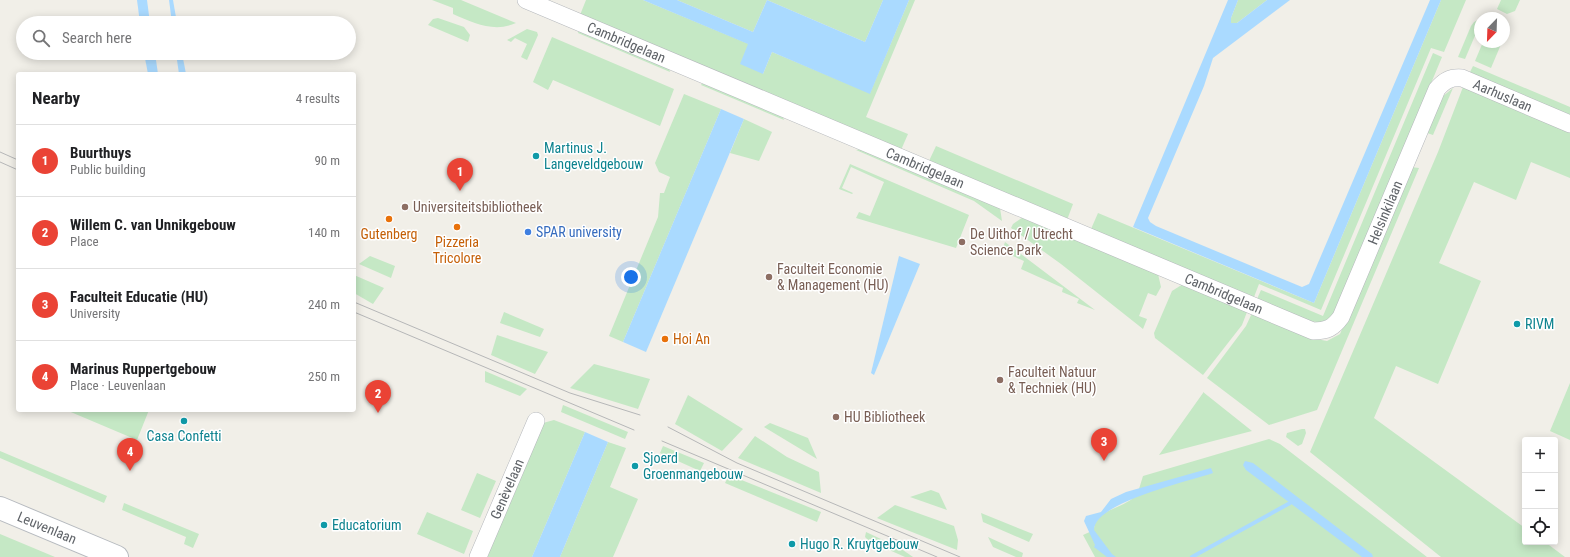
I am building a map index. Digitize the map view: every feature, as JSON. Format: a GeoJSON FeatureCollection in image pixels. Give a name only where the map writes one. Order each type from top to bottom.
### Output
{"type":"FeatureCollection","features":[{"type":"Feature","properties":{"kind":"main road","name":"Leuvenlaan"},"geometry":{"type":"LineString","coordinates":[[0,508],[117,557]]}},
{"type":"Feature","properties":{"kind":"street","name":"Cambridgelaan"},"geometry":{"type":"LineString","coordinates":[[526,0],[1313,331],[1326,331]]}},
{"type":"Feature","properties":{"kind":"street","name":"Aarhuslaan"},"geometry":{"type":"LineString","coordinates":[[1437,89],[1448,79],[1462,78],[1570,124]]}},
{"type":"Feature","properties":{"kind":"street","name":"Helsinkilaan"},"geometry":{"type":"LineString","coordinates":[[1326,331],[1335,326],[1341,317],[1437,89]]}},
{"type":"Feature","properties":{"kind":"street","name":"Genèvelaan"},"geometry":{"type":"LineString","coordinates":[[478,557],[536,421]]}},
{"type":"Feature","properties":{"kind":"green space"},"geometry":{"type":"Polygon","coordinates":[[[432,0],[461,0],[516,23],[500,27],[484,26],[453,14],[453,8],[432,0]]]}},
{"type":"Feature","properties":{"kind":"green space"},"geometry":{"type":"Polygon","coordinates":[[[586,0],[643,0],[749,44],[763,74],[772,52],[870,93],[909,0],[915,0],[866,117],[908,134],[901,150],[580,15],[586,0]]]}},
{"type":"Feature","properties":{"kind":"green space"},"geometry":{"type":"Polygon","coordinates":[[[677,0],[767,0],[753,32],[677,0]]]}},
{"type":"Feature","properties":{"kind":"green space"},"geometry":{"type":"Polygon","coordinates":[[[767,0],[883,0],[865,42],[767,0]]]}},
{"type":"Feature","properties":{"kind":"green space"},"geometry":{"type":"Polygon","coordinates":[[[1238,0],[1267,0],[1237,23],[1231,23],[1231,18],[1238,0]]]}},
{"type":"Feature","properties":{"kind":"green space"},"geometry":{"type":"Polygon","coordinates":[[[1441,0],[1466,0],[1444,52],[1431,48],[1321,310],[1259,284],[1254,297],[1091,229],[1098,213],[1314,303],[1441,0]]]}},
{"type":"Feature","properties":{"kind":"green space"},"geometry":{"type":"Polygon","coordinates":[[[1501,0],[1520,0],[1515,11],[1510,13],[1497,9],[1501,0]]]}},
{"type":"Feature","properties":{"kind":"green space"},"geometry":{"type":"Polygon","coordinates":[[[438,18],[464,27],[470,35],[468,42],[428,25],[433,19],[438,18]]]}},
{"type":"Feature","properties":{"kind":"green space"},"geometry":{"type":"Polygon","coordinates":[[[1474,22],[1474,38],[1465,59],[1458,57],[1474,22]]]}},
{"type":"Feature","properties":{"kind":"green space"},"geometry":{"type":"Polygon","coordinates":[[[527,29],[537,32],[538,35],[527,60],[521,57],[527,44],[515,38],[511,42],[507,40],[527,29]]]}},
{"type":"Feature","properties":{"kind":"green space"},"geometry":{"type":"Polygon","coordinates":[[[579,30],[669,68],[670,72],[578,33],[579,30]]]}},
{"type":"Feature","properties":{"kind":"green space"},"geometry":{"type":"Polygon","coordinates":[[[552,37],[674,89],[660,126],[553,80],[548,90],[533,82],[552,37]]]}},
{"type":"Feature","properties":{"kind":"green space"},"geometry":{"type":"Polygon","coordinates":[[[1480,48],[1499,48],[1491,68],[1475,61],[1480,48]]]}},
{"type":"Feature","properties":{"kind":"green space"},"geometry":{"type":"Polygon","coordinates":[[[1433,53],[1442,57],[1336,311],[1326,321],[1314,322],[1280,310],[1257,299],[1261,290],[1323,316],[1433,53]]]}},
{"type":"Feature","properties":{"kind":"green space"},"geometry":{"type":"Polygon","coordinates":[[[1473,66],[1570,107],[1570,116],[1469,74],[1473,66]]]}},
{"type":"Feature","properties":{"kind":"green space"},"geometry":{"type":"Polygon","coordinates":[[[703,82],[783,117],[784,120],[701,85],[703,82]]]}},
{"type":"Feature","properties":{"kind":"green space"},"geometry":{"type":"Polygon","coordinates":[[[1463,87],[1570,131],[1570,178],[1531,162],[1516,200],[1474,182],[1439,263],[1481,281],[1438,384],[1396,366],[1374,418],[1522,526],[1522,545],[1549,545],[1565,557],[1441,557],[1310,452],[1438,152],[1463,87]]]}},
{"type":"Feature","properties":{"kind":"green space"},"geometry":{"type":"Polygon","coordinates":[[[1453,88],[1433,135],[1427,133],[1442,97],[1453,88]]]}},
{"type":"Feature","properties":{"kind":"green space"},"geometry":{"type":"Polygon","coordinates":[[[684,94],[721,109],[623,342],[609,336],[658,217],[660,193],[664,193],[670,177],[659,172],[655,163],[684,94]]]}},
{"type":"Feature","properties":{"kind":"green space"},"geometry":{"type":"Polygon","coordinates":[[[744,119],[772,132],[759,161],[730,153],[744,119]]]}},
{"type":"Feature","properties":{"kind":"green space"},"geometry":{"type":"Polygon","coordinates":[[[936,146],[1073,204],[1067,220],[929,161],[936,146]]]}},
{"type":"Feature","properties":{"kind":"green space"},"geometry":{"type":"Polygon","coordinates":[[[861,149],[1000,208],[1002,221],[974,201],[856,150],[861,149]]]}},
{"type":"Feature","properties":{"kind":"green space"},"geometry":{"type":"Polygon","coordinates":[[[850,164],[969,215],[956,248],[856,218],[859,212],[870,216],[884,182],[851,167],[842,188],[853,193],[852,194],[839,189],[850,164]]]}},
{"type":"Feature","properties":{"kind":"green space"},"geometry":{"type":"Polygon","coordinates":[[[1411,167],[1419,168],[1317,410],[1269,425],[1207,378],[1246,326],[1252,313],[1316,339],[1327,341],[1340,334],[1411,167]]]}},
{"type":"Feature","properties":{"kind":"green space"},"geometry":{"type":"Polygon","coordinates":[[[1023,217],[1158,274],[1161,287],[1156,296],[1148,293],[1139,316],[1147,319],[1143,329],[1061,264],[1011,228],[1013,224],[1023,217]]]}},
{"type":"Feature","properties":{"kind":"green space"},"geometry":{"type":"Polygon","coordinates":[[[1005,242],[1095,310],[1077,303],[1079,299],[1062,292],[1063,288],[1021,269],[1024,261],[1006,253],[1003,248],[1005,242]]]}},
{"type":"Feature","properties":{"kind":"green space"},"geometry":{"type":"Polygon","coordinates":[[[370,256],[395,266],[391,278],[359,264],[370,256]]]}},
{"type":"Feature","properties":{"kind":"green space"},"geometry":{"type":"Polygon","coordinates":[[[356,276],[384,288],[373,304],[356,294],[356,276]]]}},
{"type":"Feature","properties":{"kind":"green space"},"geometry":{"type":"Polygon","coordinates":[[[1183,284],[1247,312],[1242,325],[1203,375],[1155,338],[1154,333],[1172,291],[1183,284]]]}},
{"type":"Feature","properties":{"kind":"green space"},"geometry":{"type":"Polygon","coordinates":[[[504,312],[544,329],[540,337],[500,323],[504,312]]]}},
{"type":"Feature","properties":{"kind":"green space"},"geometry":{"type":"Polygon","coordinates":[[[497,335],[548,352],[535,374],[491,355],[497,335]]]}},
{"type":"Feature","properties":{"kind":"green space"},"geometry":{"type":"Polygon","coordinates":[[[594,364],[650,379],[638,409],[570,388],[594,364]]]}},
{"type":"Feature","properties":{"kind":"green space"},"geometry":{"type":"Polygon","coordinates":[[[485,371],[527,389],[520,396],[485,382],[485,371]]]}},
{"type":"Feature","properties":{"kind":"green space"},"geometry":{"type":"Polygon","coordinates":[[[1570,383],[1570,440],[1550,431],[1570,383]]]}},
{"type":"Feature","properties":{"kind":"green space"},"geometry":{"type":"Polygon","coordinates":[[[1203,393],[1252,431],[1159,455],[1203,393]]]}},
{"type":"Feature","properties":{"kind":"green space"},"geometry":{"type":"Polygon","coordinates":[[[688,395],[743,429],[722,451],[675,424],[688,395]]]}},
{"type":"Feature","properties":{"kind":"green space"},"geometry":{"type":"Polygon","coordinates":[[[563,405],[628,432],[625,439],[561,412],[563,405]]]}},
{"type":"Feature","properties":{"kind":"green space"},"geometry":{"type":"Polygon","coordinates":[[[71,412],[148,412],[137,440],[71,412]]]}},
{"type":"Feature","properties":{"kind":"green space"},"geometry":{"type":"Polygon","coordinates":[[[554,420],[585,432],[532,557],[487,557],[543,423],[554,420]]]}},
{"type":"Feature","properties":{"kind":"green space"},"geometry":{"type":"Polygon","coordinates":[[[770,423],[808,438],[817,459],[764,427],[770,423]]]}},
{"type":"Feature","properties":{"kind":"green space"},"geometry":{"type":"Polygon","coordinates":[[[1305,429],[1306,433],[1302,444],[1298,446],[1286,437],[1287,433],[1305,429]]]}},
{"type":"Feature","properties":{"kind":"green space"},"geometry":{"type":"Polygon","coordinates":[[[755,436],[787,457],[819,472],[821,493],[738,458],[755,436]]]}},
{"type":"Feature","properties":{"kind":"green space"},"geometry":{"type":"Polygon","coordinates":[[[1269,439],[1280,444],[1427,557],[1095,557],[1083,535],[1094,530],[1095,523],[1104,514],[1134,497],[1139,490],[1143,476],[1269,439]]]}},
{"type":"Feature","properties":{"kind":"green space"},"geometry":{"type":"Polygon","coordinates":[[[608,442],[626,448],[610,487],[638,499],[613,557],[560,557],[608,442]]]}},
{"type":"Feature","properties":{"kind":"green space"},"geometry":{"type":"Polygon","coordinates":[[[663,446],[704,463],[700,471],[660,453],[663,446]]]}},
{"type":"Feature","properties":{"kind":"green space"},"geometry":{"type":"Polygon","coordinates":[[[0,451],[107,496],[104,503],[0,458],[0,451]]]}},
{"type":"Feature","properties":{"kind":"green space"},"geometry":{"type":"Polygon","coordinates":[[[477,473],[496,481],[480,518],[461,510],[477,473]]]}},
{"type":"Feature","properties":{"kind":"green space"},"geometry":{"type":"Polygon","coordinates":[[[729,475],[821,512],[817,522],[725,483],[729,475]]]}},
{"type":"Feature","properties":{"kind":"green space"},"geometry":{"type":"Polygon","coordinates":[[[931,490],[939,493],[947,510],[910,497],[931,490]]]}},
{"type":"Feature","properties":{"kind":"green space"},"geometry":{"type":"Polygon","coordinates":[[[124,503],[199,534],[193,548],[184,544],[186,537],[122,510],[124,503]]]}},
{"type":"Feature","properties":{"kind":"green space"},"geometry":{"type":"Polygon","coordinates":[[[895,505],[954,526],[958,540],[957,550],[877,518],[895,505]]]}},
{"type":"Feature","properties":{"kind":"green space"},"geometry":{"type":"Polygon","coordinates":[[[427,512],[473,531],[464,554],[417,534],[427,512]]]}},
{"type":"Feature","properties":{"kind":"green space"},"geometry":{"type":"Polygon","coordinates":[[[981,513],[1033,534],[1029,542],[983,522],[981,513]]]}},
{"type":"Feature","properties":{"kind":"green space"},"geometry":{"type":"Polygon","coordinates":[[[866,532],[900,548],[913,557],[905,557],[869,541],[865,537],[866,532]]]}},
{"type":"Feature","properties":{"kind":"green space"},"geometry":{"type":"Polygon","coordinates":[[[0,534],[55,557],[0,557],[0,534]]]}},
{"type":"Feature","properties":{"kind":"green space"},"geometry":{"type":"Polygon","coordinates":[[[988,537],[1023,553],[1022,557],[1016,557],[993,547],[988,537]]]}},
{"type":"Feature","properties":{"kind":"water"},"geometry":{"type":"Polygon","coordinates":[[[137,0],[147,0],[149,16],[139,16],[137,0]]]}},
{"type":"Feature","properties":{"kind":"water"},"geometry":{"type":"Polygon","coordinates":[[[169,0],[173,0],[176,16],[171,16],[169,0]]]}},
{"type":"Feature","properties":{"kind":"water"},"geometry":{"type":"Polygon","coordinates":[[[643,0],[677,0],[753,32],[767,0],[865,42],[883,0],[909,0],[870,94],[772,52],[763,74],[740,64],[748,44],[643,0]]]}},
{"type":"Feature","properties":{"kind":"water"},"geometry":{"type":"Polygon","coordinates":[[[1228,0],[1238,0],[1231,18],[1231,23],[1237,23],[1267,0],[1290,0],[1213,58],[1204,86],[1148,218],[1150,222],[1156,226],[1302,287],[1309,284],[1430,0],[1441,0],[1314,303],[1133,227],[1228,0]]]}},
{"type":"Feature","properties":{"kind":"water"},"geometry":{"type":"Polygon","coordinates":[[[145,60],[156,60],[158,72],[148,72],[145,60]]]}},
{"type":"Feature","properties":{"kind":"water"},"geometry":{"type":"Polygon","coordinates":[[[177,60],[183,60],[186,72],[179,72],[177,60]]]}},
{"type":"Feature","properties":{"kind":"water"},"geometry":{"type":"Polygon","coordinates":[[[721,109],[744,119],[646,352],[623,342],[721,109]]]}},
{"type":"Feature","properties":{"kind":"water"},"geometry":{"type":"Polygon","coordinates":[[[899,256],[920,264],[874,375],[871,373],[899,256]]]}},
{"type":"Feature","properties":{"kind":"water"},"geometry":{"type":"Polygon","coordinates":[[[585,432],[608,442],[560,557],[532,557],[585,432]]]}},
{"type":"Feature","properties":{"kind":"water"},"geometry":{"type":"Polygon","coordinates":[[[1245,461],[1253,463],[1372,554],[1373,557],[1362,557],[1246,470],[1243,465],[1245,461]]]}},
{"type":"Feature","properties":{"kind":"water"},"geometry":{"type":"Polygon","coordinates":[[[1211,468],[1213,473],[1145,494],[1110,510],[1098,520],[1094,530],[1112,554],[1116,557],[1107,557],[1094,547],[1095,545],[1084,521],[1086,516],[1101,512],[1111,499],[1126,492],[1211,468]]]}},
{"type":"Feature","properties":{"kind":"waterway"},"geometry":{"type":"LineString","coordinates":[[1192,557],[1290,503]]}},
{"type":"Feature","properties":{"kind":"tram line"},"geometry":{"type":"LineString","coordinates":[[0,152],[16,159]]}},
{"type":"Feature","properties":{"kind":"tram line"},"geometry":{"type":"LineString","coordinates":[[0,162],[16,169]]}},
{"type":"Feature","properties":{"kind":"tram line"},"geometry":{"type":"LineString","coordinates":[[356,303],[570,393],[640,415]]}},
{"type":"Feature","properties":{"kind":"tram line"},"geometry":{"type":"LineString","coordinates":[[356,313],[634,430]]}},
{"type":"Feature","properties":{"kind":"tram line"},"geometry":{"type":"LineString","coordinates":[[668,427],[737,463],[960,557]]}},
{"type":"Feature","properties":{"kind":"tram line"},"geometry":{"type":"LineString","coordinates":[[662,441],[937,557]]}},
{"type":"Feature","properties":{"kind":"place","name":"Martinus J. Langeveldgebouw"},"geometry":{"type":"Point","coordinates":[536,156]}},
{"type":"Feature","properties":{"kind":"place","name":"Buurthuys"},"geometry":{"type":"Point","coordinates":[460,191]}},
{"type":"Feature","properties":{"kind":"place","name":"Universiteitsbibliotheek"},"geometry":{"type":"Point","coordinates":[405,207]}},
{"type":"Feature","properties":{"kind":"place","name":"Gutenberg"},"geometry":{"type":"Point","coordinates":[389,219]}},
{"type":"Feature","properties":{"kind":"place","name":"Pizzeria Tricolore"},"geometry":{"type":"Point","coordinates":[457,227]}},
{"type":"Feature","properties":{"kind":"place","name":"SPAR university"},"geometry":{"type":"Point","coordinates":[528,232]}},
{"type":"Feature","properties":{"kind":"place","name":"De Uithof / Utrecht Science Park"},"geometry":{"type":"Point","coordinates":[962,242]}},
{"type":"Feature","properties":{"kind":"place","name":"Faculteit Economie & Management (HU)"},"geometry":{"type":"Point","coordinates":[769,277]}},
{"type":"Feature","properties":{"kind":"place","name":"RIVM"},"geometry":{"type":"Point","coordinates":[1517,324]}},
{"type":"Feature","properties":{"kind":"place","name":"Hoi An"},"geometry":{"type":"Point","coordinates":[665,339]}},
{"type":"Feature","properties":{"kind":"place","name":"Faculteit Natuur & Techniek (HU)"},"geometry":{"type":"Point","coordinates":[1000,380]}},
{"type":"Feature","properties":{"kind":"place","name":"Willem C. van Unnikgebouw"},"geometry":{"type":"Point","coordinates":[378,413]}},
{"type":"Feature","properties":{"kind":"place","name":"HU Bibliotheek"},"geometry":{"type":"Point","coordinates":[836,417]}},
{"type":"Feature","properties":{"kind":"place","name":"Casa Confetti"},"geometry":{"type":"Point","coordinates":[184,421]}},
{"type":"Feature","properties":{"kind":"place","name":"Faculteit Educatie (HU)"},"geometry":{"type":"Point","coordinates":[1104,461]}},
{"type":"Feature","properties":{"kind":"place","name":"Sjoerd Groenmangebouw"},"geometry":{"type":"Point","coordinates":[635,466]}},
{"type":"Feature","properties":{"kind":"place","name":"Marinus Ruppertgebouw"},"geometry":{"type":"Point","coordinates":[130,471]}},
{"type":"Feature","properties":{"kind":"place","name":"Educatorium"},"geometry":{"type":"Point","coordinates":[324,525]}},
{"type":"Feature","properties":{"kind":"place","name":"Hugo R. Kruytgebouw"},"geometry":{"type":"Point","coordinates":[792,544]}}]}
